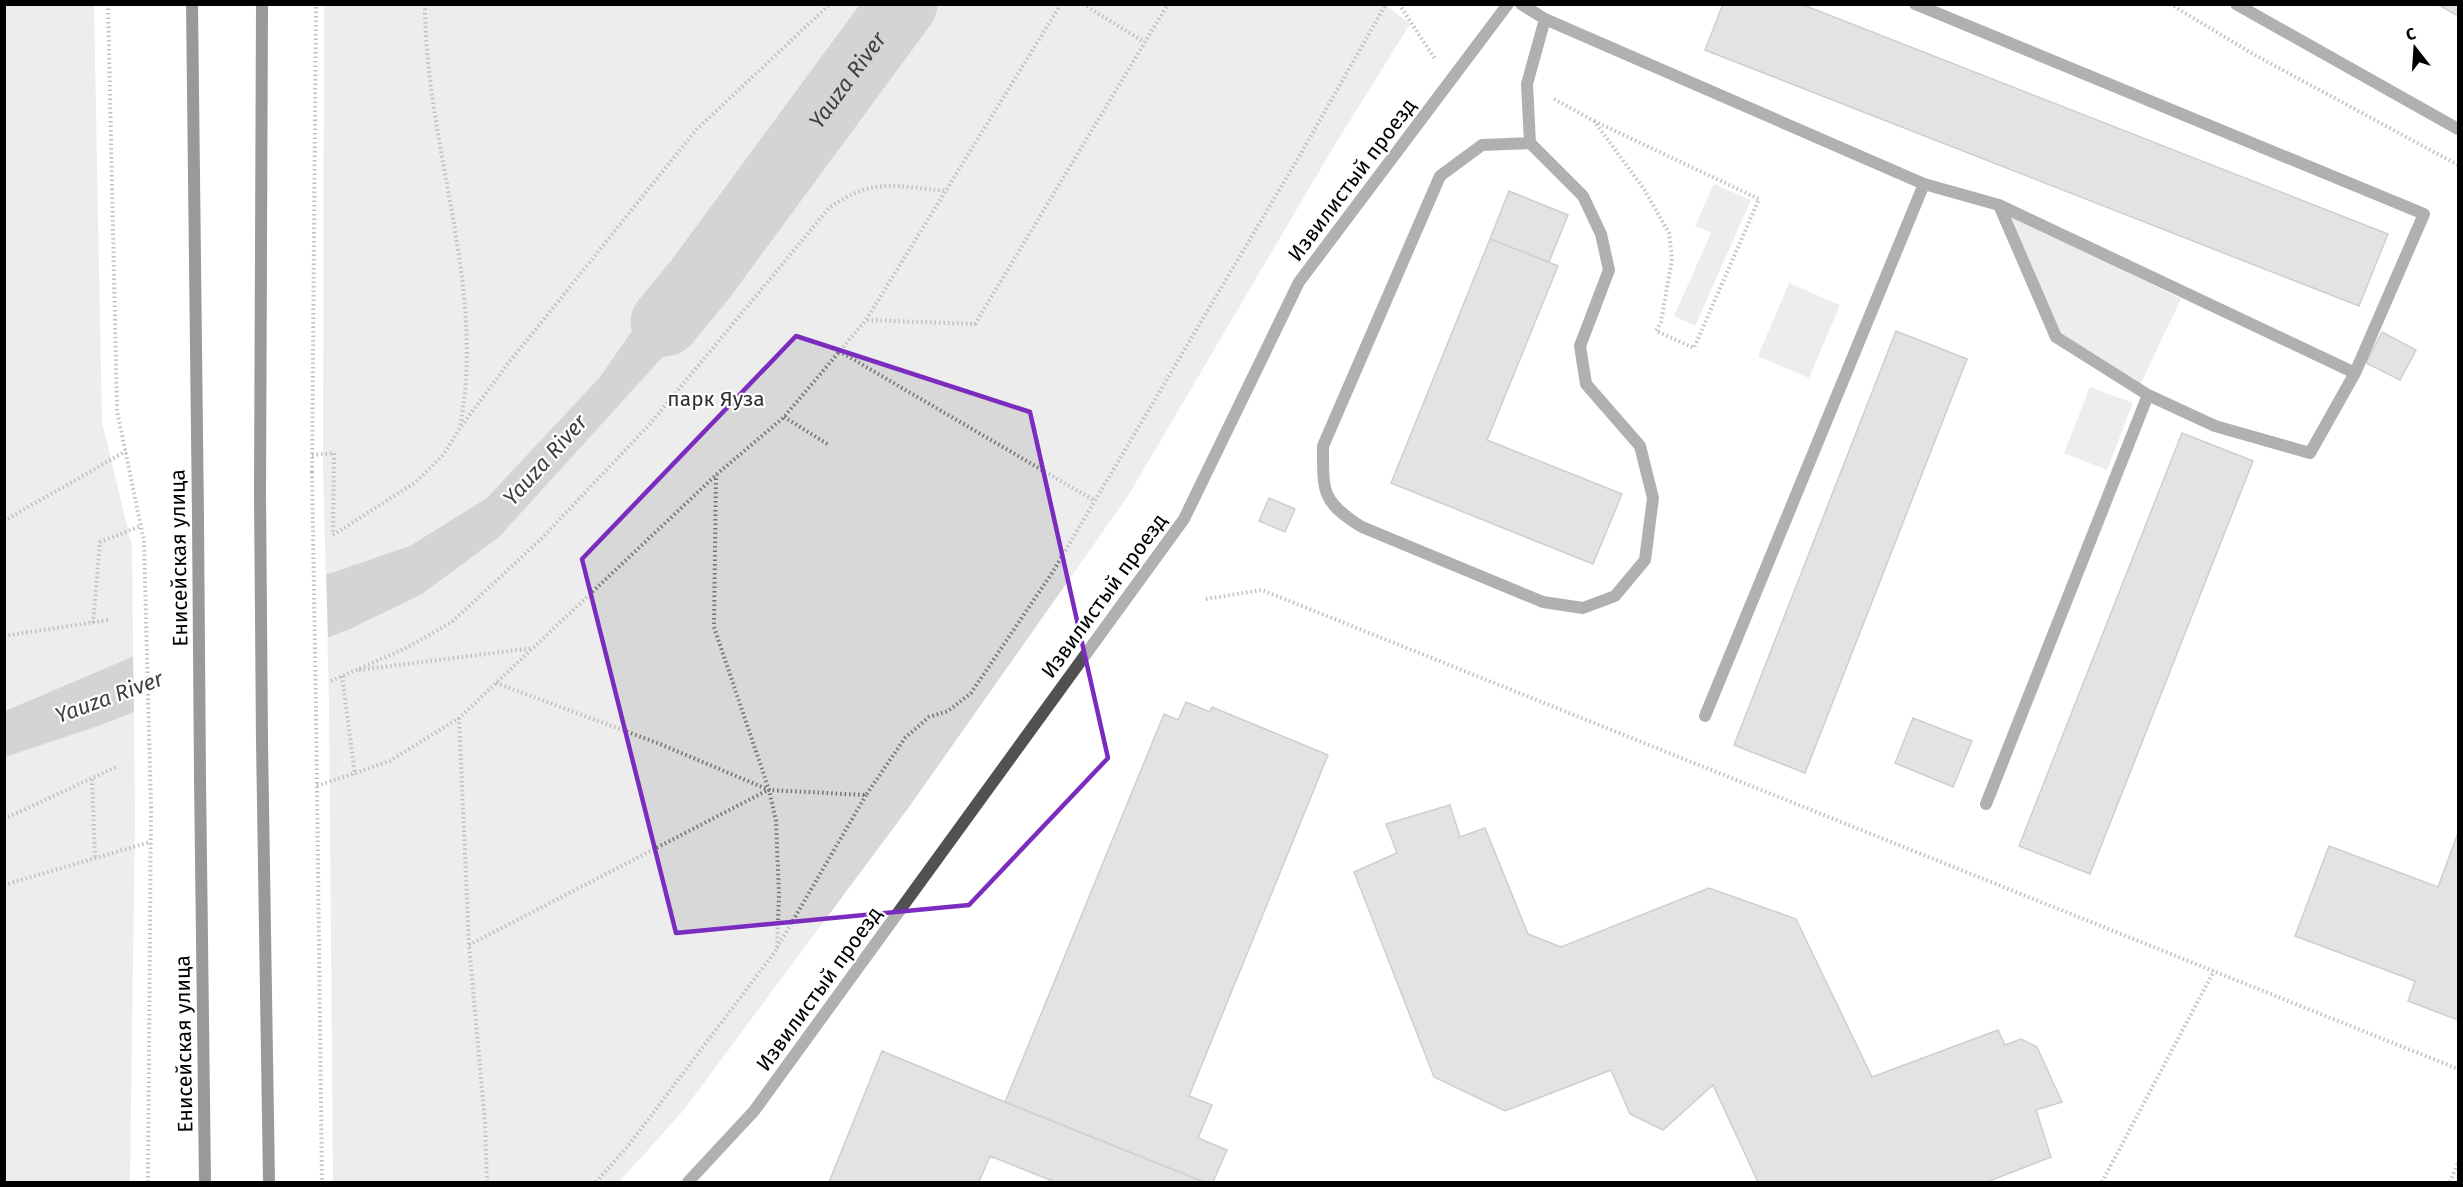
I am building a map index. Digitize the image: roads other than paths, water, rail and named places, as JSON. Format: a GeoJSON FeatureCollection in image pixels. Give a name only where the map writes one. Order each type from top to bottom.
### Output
{"type":"FeatureCollection","features":[{"type":"Feature","properties":{"kind":"main road","name":"Енисейская улица"},"geometry":{"type":"LineString","coordinates":[[192,4],[205,1182]]}},
{"type":"Feature","properties":{"kind":"main road"},"geometry":{"type":"LineString","coordinates":[[262,4],[260,493],[269,1182]]}},
{"type":"Feature","properties":{"kind":"street","name":"Извилистый проезд"},"geometry":{"type":"LineString","coordinates":[[688,1182],[754,1111],[1184,519],[1299,282],[1508,4]]}},
{"type":"Feature","properties":{"kind":"street"},"geometry":{"type":"LineString","coordinates":[[1521,4],[1545,20],[1924,184],[1999,205],[2355,373]]}},
{"type":"Feature","properties":{"kind":"street"},"geometry":{"type":"LineString","coordinates":[[1915,4],[2424,214],[2355,373],[2310,453],[2215,426],[2148,395],[2056,337],[1999,205]]}},
{"type":"Feature","properties":{"kind":"street"},"geometry":{"type":"LineString","coordinates":[[2236,4],[2458,129]]}},
{"type":"Feature","properties":{"kind":"street"},"geometry":{"type":"LineString","coordinates":[[1530,143],[1482,145],[1440,176],[1323,446],[1323,486],[1337,512],[1362,527],[1543,602],[1583,608],[1615,596],[1645,560],[1653,498],[1640,446],[1586,384],[1580,346],[1609,270],[1601,234],[1583,196],[1530,143],[1527,84],[1545,20]]}},
{"type":"Feature","properties":{"kind":"street"},"geometry":{"type":"LineString","coordinates":[[1705,716],[1924,184]]}},
{"type":"Feature","properties":{"kind":"street"},"geometry":{"type":"LineString","coordinates":[[1986,804],[2148,395]]}},
{"type":"Feature","properties":{"kind":"water"},"geometry":{"type":"Polygon","coordinates":[[[704,234],[732,251],[739,267],[709,306],[499,537],[422,594],[350,629],[98,726],[5,757],[5,711],[325,575],[410,546],[487,498],[600,377],[665,283],[704,234]]]}},
{"type":"Feature","properties":{"kind":"waterway","name":"Yauza River"},"geometry":{"type":"LineString","coordinates":[[665,322],[699,281],[903,4]]}},
{"type":"Feature","properties":{"kind":"park label","name":"парк Яуза"},"geometry":{"type":"Point","coordinates":[716,399]}}]}
